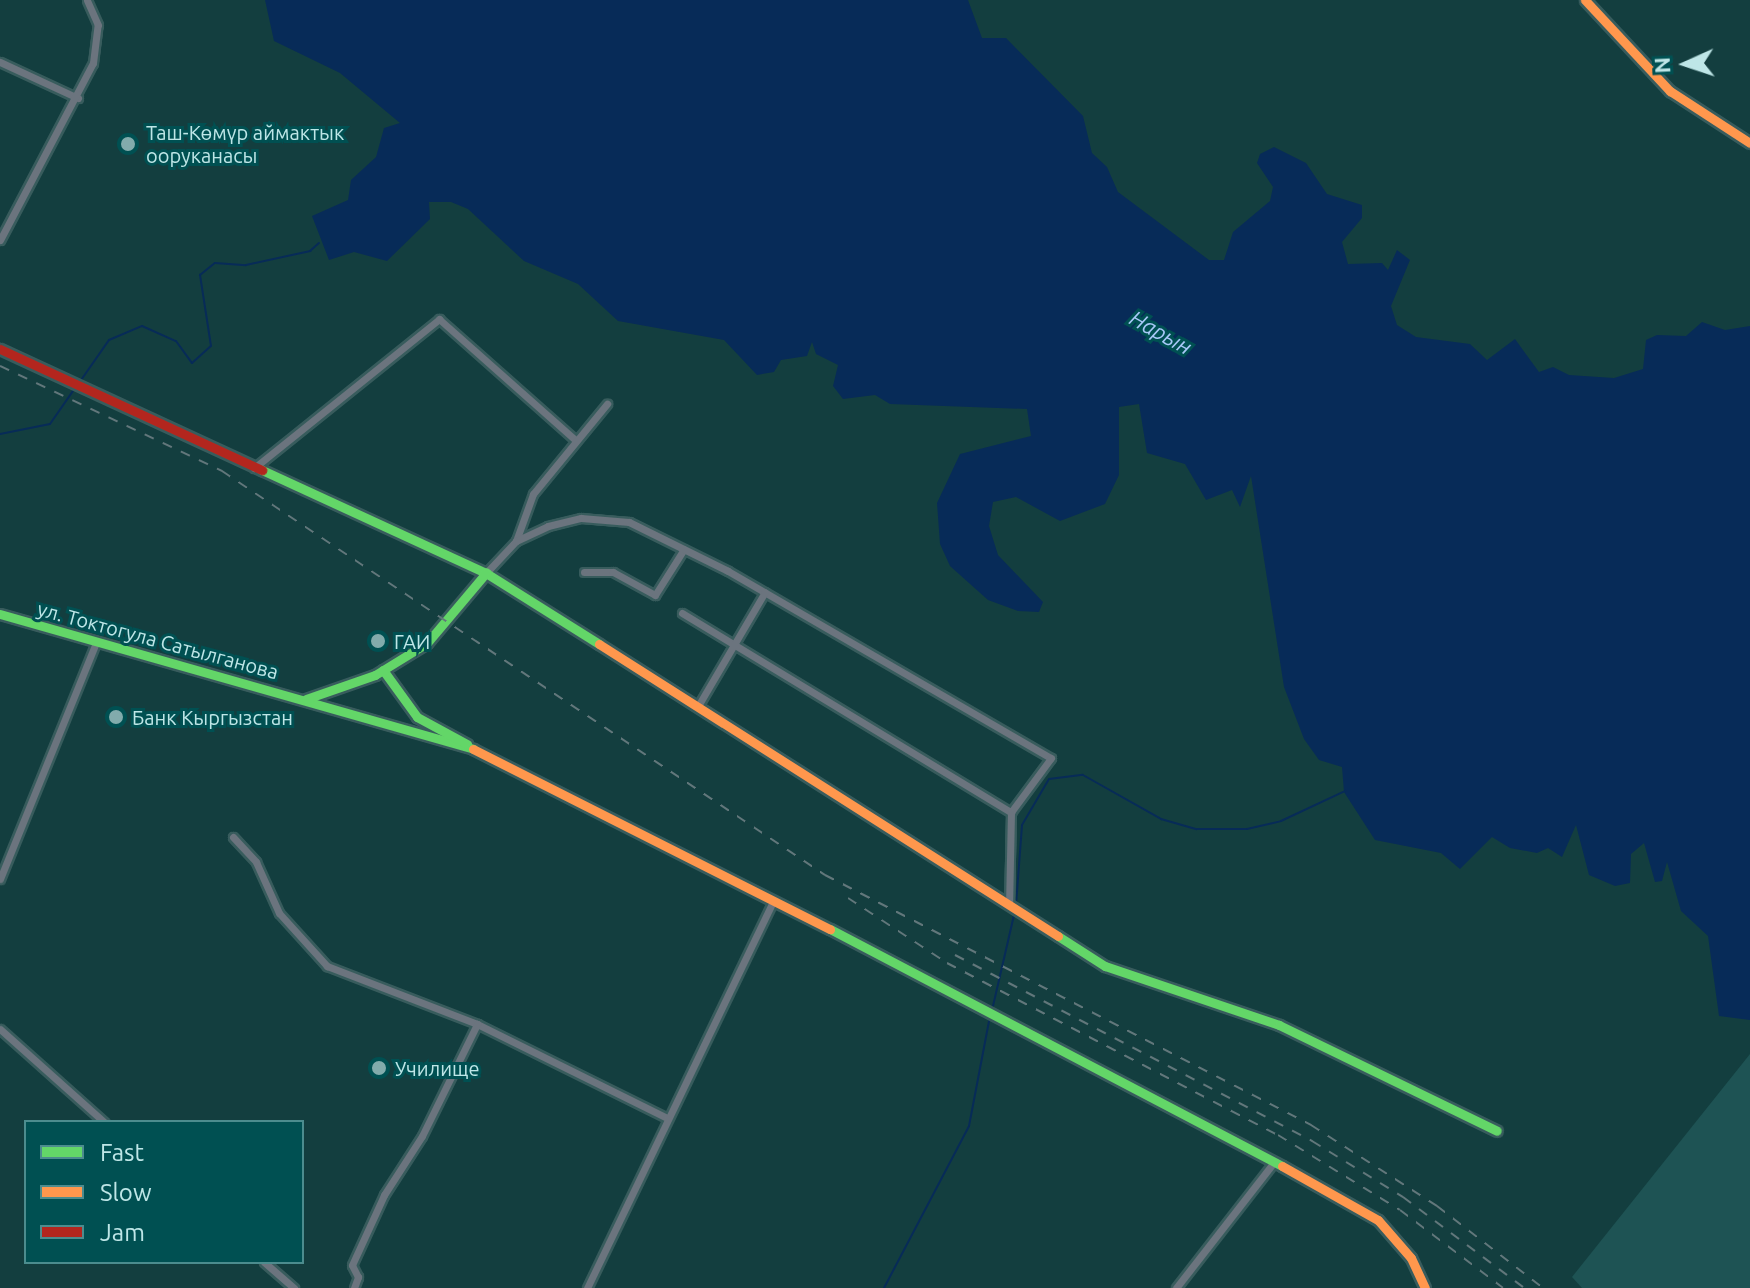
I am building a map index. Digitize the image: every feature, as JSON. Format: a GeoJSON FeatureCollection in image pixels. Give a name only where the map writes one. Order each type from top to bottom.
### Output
{"type":"FeatureCollection","features":[{"type":"Feature","properties":{"kind":"main road"},"geometry":{"type":"LineString","coordinates":[[1585,0],[1670,91],[1750,143]]}},
{"type":"Feature","properties":{"kind":"main road"},"geometry":{"type":"LineString","coordinates":[[0,349],[252,469],[486,573],[1105,966],[1279,1025],[1497,1131]]}},
{"type":"Feature","properties":{"kind":"main road"},"geometry":{"type":"LineString","coordinates":[[306,699],[383,670],[427,643],[486,573]]}},
{"type":"Feature","properties":{"kind":"main road","name":"ул. Токтогула Сатылганова"},"geometry":{"type":"LineString","coordinates":[[0,614],[480,751]]}},
{"type":"Feature","properties":{"kind":"main road"},"geometry":{"type":"LineString","coordinates":[[383,670],[417,717],[772,903],[1117,1075],[1378,1220],[1411,1258],[1425,1288]]}},
{"type":"Feature","properties":{"kind":"street"},"geometry":{"type":"LineString","coordinates":[[0,240],[78,98],[93,63],[98,25],[87,0]]}},
{"type":"Feature","properties":{"kind":"street"},"geometry":{"type":"LineString","coordinates":[[0,62],[78,98]]}},
{"type":"Feature","properties":{"kind":"street"},"geometry":{"type":"LineString","coordinates":[[252,469],[439,319],[574,439]]}},
{"type":"Feature","properties":{"kind":"street"},"geometry":{"type":"LineString","coordinates":[[486,573],[516,541],[533,494],[574,439],[607,404]]}},
{"type":"Feature","properties":{"kind":"street"},"geometry":{"type":"LineString","coordinates":[[516,541],[581,518],[629,522],[765,592],[1051,758],[1011,812],[1009,904]]}},
{"type":"Feature","properties":{"kind":"street"},"geometry":{"type":"LineString","coordinates":[[584,572],[613,572],[655,595],[684,549]]}},
{"type":"Feature","properties":{"kind":"street"},"geometry":{"type":"LineString","coordinates":[[698,706],[765,592]]}},
{"type":"Feature","properties":{"kind":"street"},"geometry":{"type":"LineString","coordinates":[[682,613],[1011,812]]}},
{"type":"Feature","properties":{"kind":"street"},"geometry":{"type":"LineString","coordinates":[[0,879],[96,643]]}},
{"type":"Feature","properties":{"kind":"street"},"geometry":{"type":"LineString","coordinates":[[233,837],[256,862],[279,913],[327,966],[477,1024],[665,1117]]}},
{"type":"Feature","properties":{"kind":"street"},"geometry":{"type":"LineString","coordinates":[[587,1288],[665,1117],[772,903]]}},
{"type":"Feature","properties":{"kind":"street"},"geometry":{"type":"LineString","coordinates":[[354,1288],[358,1277],[352,1265],[384,1195],[422,1136],[477,1024]]}},
{"type":"Feature","properties":{"kind":"street"},"geometry":{"type":"LineString","coordinates":[[0,1029],[102,1120]]}},
{"type":"Feature","properties":{"kind":"street"},"geometry":{"type":"LineString","coordinates":[[1176,1288],[1274,1162]]}},
{"type":"Feature","properties":{"kind":"street"},"geometry":{"type":"LineString","coordinates":[[266,1264],[294,1288]]}},
{"type":"Feature","properties":{"kind":"shaded area"},"geometry":{"type":"Polygon","coordinates":[[[1750,1054],[1750,1288],[1582,1288],[1572,1277],[1750,1054]]]}},
{"type":"Feature","properties":{"kind":"water","name":"Нарын"},"geometry":{"type":"Polygon","coordinates":[[[265,0],[968,0],[982,38],[1006,38],[1083,116],[1092,153],[1107,167],[1118,192],[1209,260],[1224,260],[1233,232],[1270,201],[1273,187],[1257,163],[1260,154],[1274,147],[1306,163],[1327,194],[1362,205],[1362,218],[1342,242],[1348,264],[1382,263],[1388,270],[1397,250],[1410,260],[1391,306],[1397,325],[1416,337],[1470,344],[1487,360],[1515,339],[1539,372],[1553,367],[1569,375],[1614,378],[1643,369],[1646,340],[1657,335],[1686,336],[1702,322],[1725,330],[1750,326],[1750,1020],[1719,1016],[1708,936],[1681,911],[1667,862],[1662,881],[1655,882],[1644,843],[1631,854],[1630,883],[1615,886],[1589,875],[1576,825],[1562,857],[1548,848],[1537,853],[1510,848],[1492,837],[1460,869],[1441,853],[1375,840],[1344,792],[1342,767],[1319,760],[1304,739],[1284,687],[1251,476],[1240,507],[1232,490],[1206,500],[1185,464],[1147,453],[1139,404],[1119,407],[1119,475],[1105,504],[1060,521],[1016,497],[993,502],[989,526],[998,555],[1043,602],[1039,612],[1018,611],[988,600],[950,566],[940,544],[937,503],[960,454],[1031,436],[1027,409],[890,404],[875,395],[843,399],[833,386],[838,365],[816,354],[812,342],[807,356],[781,360],[774,372],[757,375],[724,340],[618,321],[578,284],[524,261],[468,209],[451,202],[429,202],[430,219],[387,261],[354,252],[329,260],[312,216],[348,200],[351,180],[376,157],[384,128],[400,123],[340,73],[274,41],[265,0]]]}},
{"type":"Feature","properties":{"kind":"waterway"},"geometry":{"type":"LineString","coordinates":[[79,383],[109,340],[142,326],[176,341],[192,363],[211,346],[200,275],[215,263],[246,265],[310,251],[319,243]]}},
{"type":"Feature","properties":{"kind":"waterway"},"geometry":{"type":"LineString","coordinates":[[0,434],[50,424],[75,388]]}},
{"type":"Feature","properties":{"kind":"waterway"},"geometry":{"type":"LineString","coordinates":[[1016,905],[1022,825],[1049,779],[1083,775],[1161,819],[1197,829],[1247,829],[1281,821],[1345,791]]}},
{"type":"Feature","properties":{"kind":"waterway"},"geometry":{"type":"LineString","coordinates":[[993,1006],[1015,911]]}},
{"type":"Feature","properties":{"kind":"waterway"},"geometry":{"type":"LineString","coordinates":[[884,1288],[969,1126],[990,1016]]}},
{"type":"Feature","properties":{"kind":"railway"},"geometry":{"type":"LineString","coordinates":[[0,366],[222,471],[825,875],[1311,1125],[1437,1206],[1543,1288]]}},
{"type":"Feature","properties":{"kind":"railway"},"geometry":{"type":"LineString","coordinates":[[848,898],[947,963],[1278,1135],[1400,1210],[1503,1288]]}},
{"type":"Feature","properties":{"kind":"railway"},"geometry":{"type":"LineString","coordinates":[[955,955],[1312,1141],[1403,1197],[1524,1288]]}},
{"type":"Feature","properties":{"kind":"traffic: fast"},"geometry":{"type":"LineString","coordinates":[[262,470],[486,573],[599,644]]}},
{"type":"Feature","properties":{"kind":"traffic: fast"},"geometry":{"type":"LineString","coordinates":[[306,699],[375,675],[427,643],[486,573]]}},
{"type":"Feature","properties":{"kind":"traffic: fast"},"geometry":{"type":"LineString","coordinates":[[0,614],[473,749]]}},
{"type":"Feature","properties":{"kind":"traffic: fast"},"geometry":{"type":"LineString","coordinates":[[383,670],[417,717],[467,744]]}},
{"type":"Feature","properties":{"kind":"traffic: fast"},"geometry":{"type":"LineString","coordinates":[[830,929],[1282,1166]]}},
{"type":"Feature","properties":{"kind":"traffic: fast"},"geometry":{"type":"LineString","coordinates":[[1058,936],[1105,966],[1279,1025],[1497,1131]]}},
{"type":"Feature","properties":{"kind":"traffic: slow"},"geometry":{"type":"LineString","coordinates":[[1585,0],[1670,91],[1750,143]]}},
{"type":"Feature","properties":{"kind":"traffic: slow"},"geometry":{"type":"LineString","coordinates":[[599,644],[1058,936]]}},
{"type":"Feature","properties":{"kind":"traffic: slow"},"geometry":{"type":"LineString","coordinates":[[473,749],[830,929]]}},
{"type":"Feature","properties":{"kind":"traffic: slow"},"geometry":{"type":"LineString","coordinates":[[1282,1166],[1378,1220],[1411,1258],[1425,1288]]}},
{"type":"Feature","properties":{"kind":"traffic: jam"},"geometry":{"type":"LineString","coordinates":[[0,349],[262,470]]}},
{"type":"Feature","properties":{"kind":"place","name":"Таш-Көмүр аймактык ооруканасы"},"geometry":{"type":"Point","coordinates":[128,144]}},
{"type":"Feature","properties":{"kind":"place","name":"ГАИ"},"geometry":{"type":"Point","coordinates":[378,641]}},
{"type":"Feature","properties":{"kind":"place","name":"Банк Кыргызстан"},"geometry":{"type":"Point","coordinates":[116,717]}},
{"type":"Feature","properties":{"kind":"place","name":"Училище"},"geometry":{"type":"Point","coordinates":[379,1068]}}]}
